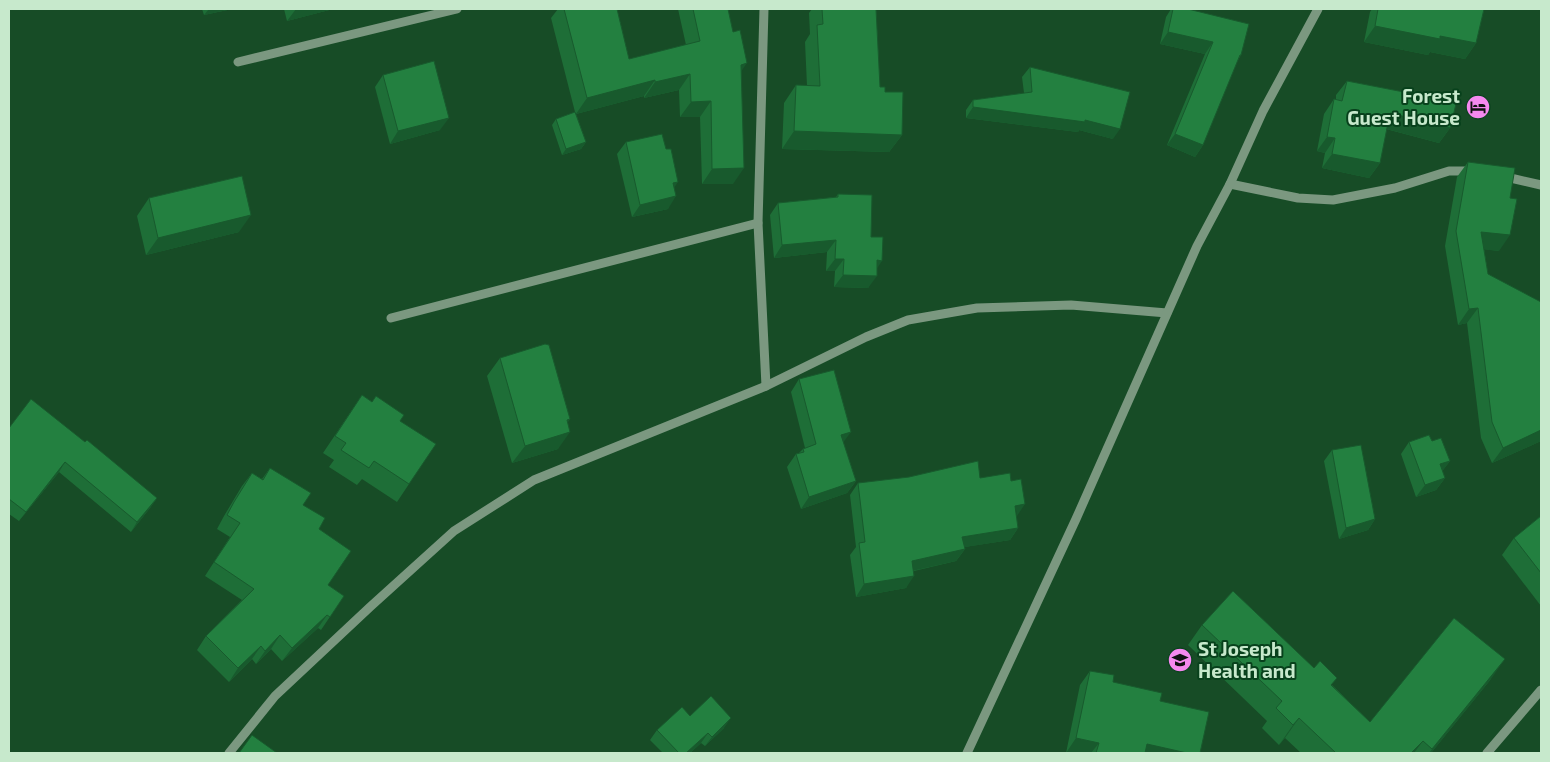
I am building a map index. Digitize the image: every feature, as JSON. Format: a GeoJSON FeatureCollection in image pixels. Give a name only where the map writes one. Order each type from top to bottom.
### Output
{"type":"FeatureCollection","features":[{"type":"Feature","properties":{"kind":"street"},"geometry":{"type":"LineString","coordinates":[[238,62],[457,9]]}},
{"type":"Feature","properties":{"kind":"street"},"geometry":{"type":"LineString","coordinates":[[764,9],[758,223],[766,386]]}},
{"type":"Feature","properties":{"kind":"street"},"geometry":{"type":"LineString","coordinates":[[967,753],[1076,519],[1196,246],[1230,184],[1264,111],[1318,9]]}},
{"type":"Feature","properties":{"kind":"street"},"geometry":{"type":"LineString","coordinates":[[1230,184],[1298,198],[1332,200],[1395,188],[1448,171],[1486,172],[1541,184]]}},
{"type":"Feature","properties":{"kind":"street"},"geometry":{"type":"LineString","coordinates":[[390,318],[758,223]]}},
{"type":"Feature","properties":{"kind":"street"},"geometry":{"type":"LineString","coordinates":[[230,753],[275,696],[454,531],[534,480],[766,386],[866,337],[908,320],[977,308],[1071,305],[1167,313]]}},
{"type":"Feature","properties":{"kind":"street"},"geometry":{"type":"LineString","coordinates":[[1487,753],[1541,690]]}},
{"type":"Feature","properties":{"kind":"building"},"geometry":{"type":"Polygon","coordinates":[[[564,9],[617,9],[629,59],[700,41],[693,9],[728,9],[733,32],[740,30],[747,63],[741,65],[744,168],[712,169],[711,101],[691,102],[690,74],[655,82],[655,80],[587,98],[564,9]]]}},
{"type":"Feature","properties":{"kind":"building"},"geometry":{"type":"Polygon","coordinates":[[[822,9],[876,9],[880,87],[885,87],[885,92],[903,92],[902,135],[794,131],[796,85],[820,86],[817,25],[823,24],[822,9]]]}},
{"type":"Feature","properties":{"kind":"building"},"geometry":{"type":"Polygon","coordinates":[[[1173,9],[1188,9],[1249,24],[1241,55],[1203,145],[1175,134],[1213,42],[1168,32],[1173,9]]]}},
{"type":"Feature","properties":{"kind":"building"},"geometry":{"type":"Polygon","coordinates":[[[1378,9],[1484,9],[1476,43],[1440,36],[1440,39],[1375,26],[1378,9]]]}},
{"type":"Feature","properties":{"kind":"building"},"geometry":{"type":"Polygon","coordinates":[[[434,61],[449,118],[398,131],[383,75],[434,61]]]}},
{"type":"Feature","properties":{"kind":"building"},"geometry":{"type":"Polygon","coordinates":[[[1030,67],[1130,92],[1120,129],[1085,120],[1085,122],[973,107],[973,100],[1032,92],[1030,67]]]}},
{"type":"Feature","properties":{"kind":"building"},"geometry":{"type":"Polygon","coordinates":[[[1347,81],[1409,93],[1410,90],[1456,104],[1450,128],[1390,113],[1380,163],[1332,154],[1335,138],[1327,137],[1334,99],[1342,101],[1347,81]]]}},
{"type":"Feature","properties":{"kind":"building"},"geometry":{"type":"Polygon","coordinates":[[[575,112],[586,142],[566,149],[556,119],[575,112]]]}},
{"type":"Feature","properties":{"kind":"building"},"geometry":{"type":"Polygon","coordinates":[[[662,134],[666,149],[671,149],[678,182],[673,183],[676,196],[640,205],[626,142],[662,134]]]}},
{"type":"Feature","properties":{"kind":"building"},"geometry":{"type":"Polygon","coordinates":[[[1468,162],[1515,168],[1510,198],[1517,199],[1510,235],[1481,232],[1488,274],[1541,302],[1541,430],[1503,448],[1492,422],[1478,308],[1469,309],[1456,231],[1468,162]]]}},
{"type":"Feature","properties":{"kind":"building"},"geometry":{"type":"Polygon","coordinates":[[[242,176],[251,215],[158,238],[149,198],[242,176]]]}},
{"type":"Feature","properties":{"kind":"building"},"geometry":{"type":"Polygon","coordinates":[[[838,194],[872,195],[871,237],[883,237],[882,261],[877,260],[877,276],[843,275],[844,259],[835,259],[836,240],[782,245],[778,203],[838,197],[838,194]]]}},
{"type":"Feature","properties":{"kind":"building"},"geometry":{"type":"Polygon","coordinates":[[[545,344],[549,345],[570,419],[567,420],[570,432],[525,446],[500,358],[545,344]]]}},
{"type":"Feature","properties":{"kind":"building"},"geometry":{"type":"Polygon","coordinates":[[[834,370],[851,432],[841,435],[856,481],[809,497],[796,454],[804,452],[803,449],[816,444],[799,379],[834,370]]]}},
{"type":"Feature","properties":{"kind":"building"},"geometry":{"type":"Polygon","coordinates":[[[362,395],[372,402],[376,396],[404,415],[400,421],[436,444],[409,484],[374,461],[369,468],[341,450],[346,443],[335,436],[362,395]]]}},
{"type":"Feature","properties":{"kind":"building"},"geometry":{"type":"Polygon","coordinates":[[[31,399],[85,442],[87,440],[157,498],[137,522],[65,462],[26,512],[9,499],[9,428],[31,399]]]}},
{"type":"Feature","properties":{"kind":"building"},"geometry":{"type":"Polygon","coordinates":[[[1429,435],[1432,441],[1441,438],[1450,461],[1440,464],[1445,478],[1425,485],[1409,442],[1429,435]]]}},
{"type":"Feature","properties":{"kind":"building"},"geometry":{"type":"Polygon","coordinates":[[[1361,445],[1375,519],[1346,528],[1332,450],[1361,445]]]}},
{"type":"Feature","properties":{"kind":"building"},"geometry":{"type":"Polygon","coordinates":[[[978,461],[980,478],[1010,473],[1011,481],[1021,479],[1025,504],[1015,506],[1018,528],[962,537],[965,549],[912,561],[914,576],[864,584],[859,543],[865,542],[858,483],[909,477],[978,461]]]}},
{"type":"Feature","properties":{"kind":"building"},"geometry":{"type":"Polygon","coordinates":[[[270,468],[311,493],[303,505],[325,518],[319,529],[351,551],[328,585],[344,596],[330,617],[327,615],[292,648],[280,635],[265,651],[261,646],[238,668],[206,636],[254,589],[214,562],[240,523],[227,515],[234,502],[252,473],[263,480],[270,468]]]}},
{"type":"Feature","properties":{"kind":"building"},"geometry":{"type":"Polygon","coordinates":[[[1541,516],[1541,573],[1514,538],[1541,516]]]}},
{"type":"Feature","properties":{"kind":"building"},"geometry":{"type":"Polygon","coordinates":[[[1233,591],[1314,668],[1320,661],[1337,678],[1331,685],[1370,722],[1454,618],[1505,659],[1432,749],[1423,741],[1411,753],[1336,753],[1299,718],[1293,725],[1276,708],[1282,701],[1202,625],[1233,591]]]}},
{"type":"Feature","properties":{"kind":"building"},"geometry":{"type":"Polygon","coordinates":[[[1090,671],[1114,675],[1113,682],[1162,693],[1160,701],[1209,712],[1200,753],[1187,753],[1147,744],[1145,753],[1096,753],[1099,743],[1076,738],[1090,671]]]}},
{"type":"Feature","properties":{"kind":"building"},"geometry":{"type":"Polygon","coordinates":[[[711,696],[731,718],[712,737],[708,733],[686,753],[679,753],[657,730],[682,707],[690,716],[711,696]]]}},
{"type":"Feature","properties":{"kind":"building"},"geometry":{"type":"Polygon","coordinates":[[[252,735],[277,753],[239,753],[252,735]]]}},
{"type":"Feature","properties":{"kind":"place","name":"Forest Guest House"},"geometry":{"type":"Point","coordinates":[1478,107]}},
{"type":"Feature","properties":{"kind":"place","name":"St Joseph Health and"},"geometry":{"type":"Point","coordinates":[1180,660]}}]}
